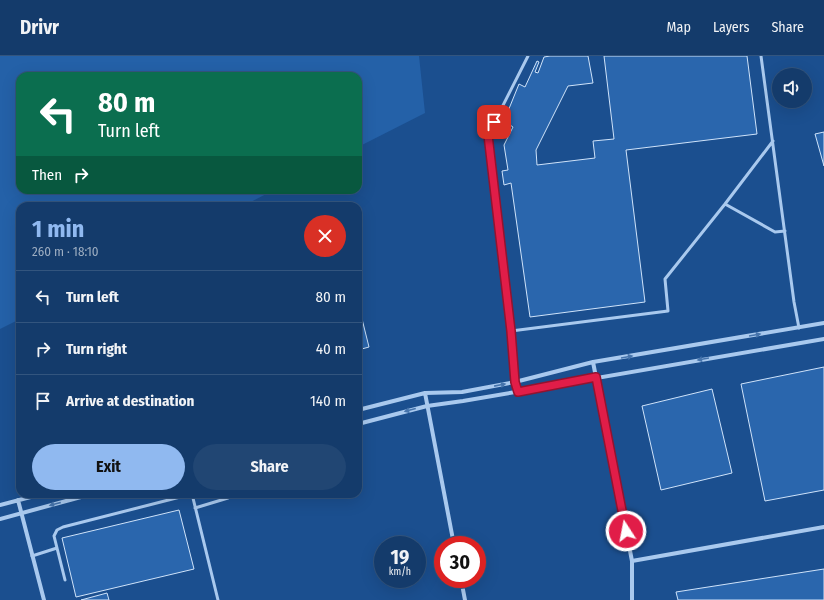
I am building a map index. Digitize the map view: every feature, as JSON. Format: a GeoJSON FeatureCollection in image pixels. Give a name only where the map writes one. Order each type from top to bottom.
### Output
{"type":"FeatureCollection","features":[{"type":"Feature","properties":{"kind":"street"},"geometry":{"type":"LineString","coordinates":[[362,409],[425,393],[462,392],[515,382],[593,362],[824,323]]}},
{"type":"Feature","properties":{"kind":"street"},"geometry":{"type":"LineString","coordinates":[[362,423],[426,406],[463,402],[596,377],[824,339]]}},
{"type":"Feature","properties":{"kind":"street"},"geometry":{"type":"LineString","coordinates":[[593,362],[632,561],[632,600]]}},
{"type":"Feature","properties":{"kind":"street"},"geometry":{"type":"LineString","coordinates":[[425,393],[426,406],[452,536]]}},
{"type":"Feature","properties":{"kind":"street"},"geometry":{"type":"LineString","coordinates":[[0,505],[26,498]]}},
{"type":"Feature","properties":{"kind":"street"},"geometry":{"type":"LineString","coordinates":[[0,519],[77,498]]}},
{"type":"Feature","properties":{"kind":"street"},"geometry":{"type":"LineString","coordinates":[[18,500],[44,600]]}},
{"type":"Feature","properties":{"kind":"street"},"geometry":{"type":"LineString","coordinates":[[632,561],[824,527]]}},
{"type":"Feature","properties":{"kind":"street"},"geometry":{"type":"LineString","coordinates":[[463,588],[465,600]]}},
{"type":"Feature","properties":{"kind":"lane"},"geometry":{"type":"LineString","coordinates":[[518,392],[515,382],[511,331],[488,135],[528,56]]}},
{"type":"Feature","properties":{"kind":"lane"},"geometry":{"type":"LineString","coordinates":[[761,56],[794,302],[799,328]]}},
{"type":"Feature","properties":{"kind":"lane"},"geometry":{"type":"LineString","coordinates":[[511,331],[668,311],[665,279],[725,204],[773,140]]}},
{"type":"Feature","properties":{"kind":"lane"},"geometry":{"type":"LineString","coordinates":[[725,204],[775,232],[785,231]]}},
{"type":"Feature","properties":{"kind":"lane"},"geometry":{"type":"LineString","coordinates":[[65,580],[54,536],[57,530],[63,527],[176,498]]}},
{"type":"Feature","properties":{"kind":"lane"},"geometry":{"type":"LineString","coordinates":[[193,498],[218,600]]}},
{"type":"Feature","properties":{"kind":"lane"},"geometry":{"type":"LineString","coordinates":[[195,508],[228,498]]}},
{"type":"Feature","properties":{"kind":"lane"},"geometry":{"type":"LineString","coordinates":[[32,556],[57,548]]}},
{"type":"Feature","properties":{"kind":"shaded area"},"geometry":{"type":"Polygon","coordinates":[[[0,56],[419,56],[425,113],[362,145],[362,72],[16,72],[16,194],[266,194],[251,202],[16,202],[16,321],[0,329],[0,56]]]}},
{"type":"Feature","properties":{"kind":"building"},"geometry":{"type":"Polygon","coordinates":[[[588,56],[593,83],[568,86],[536,150],[537,165],[595,158],[593,141],[614,139],[604,56],[747,56],[757,134],[626,150],[645,302],[530,317],[511,183],[504,185],[502,171],[508,170],[504,145],[513,127],[504,121],[519,84],[525,87],[537,61],[539,62],[535,72],[538,73],[544,57],[588,56]]]}},
{"type":"Feature","properties":{"kind":"building"},"geometry":{"type":"Polygon","coordinates":[[[824,132],[824,166],[815,134],[824,132]]]}},
{"type":"Feature","properties":{"kind":"building"},"geometry":{"type":"Polygon","coordinates":[[[362,319],[369,347],[362,349],[362,319]]]}},
{"type":"Feature","properties":{"kind":"building"},"geometry":{"type":"Polygon","coordinates":[[[824,367],[824,490],[765,501],[741,384],[824,367]]]}},
{"type":"Feature","properties":{"kind":"building"},"geometry":{"type":"Polygon","coordinates":[[[712,389],[732,473],[661,490],[642,406],[712,389]]]}},
{"type":"Feature","properties":{"kind":"building"},"geometry":{"type":"Polygon","coordinates":[[[179,510],[194,569],[76,597],[62,538],[179,510]]]}},
{"type":"Feature","properties":{"kind":"building"},"geometry":{"type":"Polygon","coordinates":[[[824,569],[824,600],[678,600],[676,592],[824,569]]]}},
{"type":"Feature","properties":{"kind":"building"},"geometry":{"type":"Polygon","coordinates":[[[107,593],[109,600],[81,600],[107,593]]]}},
{"type":"Feature","properties":{"kind":"route"},"geometry":{"type":"LineString","coordinates":[[494,122],[488,135],[511,331],[515,382],[518,392],[596,377],[626,531]]}}]}
